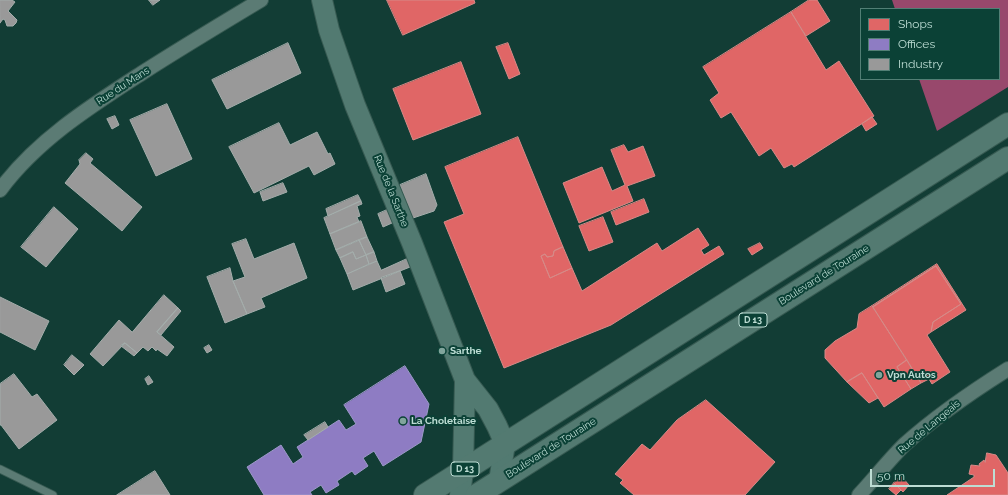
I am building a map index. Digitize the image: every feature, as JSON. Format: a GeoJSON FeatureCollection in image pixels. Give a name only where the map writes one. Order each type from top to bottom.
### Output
{"type":"FeatureCollection","features":[{"type":"Feature","properties":{"kind":"main road","name":"D 13"},"geometry":{"type":"LineString","coordinates":[[425,495],[1008,124]]}},
{"type":"Feature","properties":{"kind":"main road","name":"Boulevard de Touraine"},"geometry":{"type":"LineString","coordinates":[[499,488],[1008,158]]}},
{"type":"Feature","properties":{"kind":"main road","name":"D 13"},"geometry":{"type":"LineString","coordinates":[[477,495],[499,488]]}},
{"type":"Feature","properties":{"kind":"street","name":"Rue du Mans"},"geometry":{"type":"LineString","coordinates":[[0,190],[43,142],[100,100],[199,37],[261,0]]}},
{"type":"Feature","properties":{"kind":"street","name":"Rue de la Sarthe"},"geometry":{"type":"LineString","coordinates":[[322,0],[329,30],[356,105],[465,380],[488,409],[498,426],[505,444]]}},
{"type":"Feature","properties":{"kind":"street","name":"Rue de Langeais"},"geometry":{"type":"LineString","coordinates":[[859,495],[904,445],[946,411],[1008,369]]}},
{"type":"Feature","properties":{"kind":"street","name":"Rue de la Sarthe"},"geometry":{"type":"LineString","coordinates":[[460,495],[463,471],[465,380]]}},
{"type":"Feature","properties":{"kind":"street"},"geometry":{"type":"LineString","coordinates":[[499,488],[505,444]]}},
{"type":"Feature","properties":{"kind":"lane"},"geometry":{"type":"LineString","coordinates":[[0,469],[54,495]]}},
{"type":"Feature","properties":{"kind":"shaded area"},"geometry":{"type":"Polygon","coordinates":[[[892,0],[1008,0],[1008,87],[937,131],[919,80],[1000,80],[1000,8],[895,8],[892,0]]]}},
{"type":"Feature","properties":{"kind":"building: Shops"},"geometry":{"type":"Polygon","coordinates":[[[387,0],[474,0],[475,3],[403,35],[387,0]]]}},
{"type":"Feature","properties":{"kind":"building: Shops"},"geometry":{"type":"Polygon","coordinates":[[[809,0],[817,0],[830,21],[806,36],[791,12],[809,0]]]}},
{"type":"Feature","properties":{"kind":"building: Shops"},"geometry":{"type":"Polygon","coordinates":[[[791,12],[826,70],[839,61],[874,116],[794,167],[792,164],[784,168],[771,148],[759,156],[731,112],[721,118],[710,100],[719,93],[703,67],[791,12]]]}},
{"type":"Feature","properties":{"kind":"building: Shops"},"geometry":{"type":"Polygon","coordinates":[[[508,43],[520,74],[509,79],[496,47],[508,43]]]}},
{"type":"Feature","properties":{"kind":"building: Shops"},"geometry":{"type":"Polygon","coordinates":[[[461,62],[481,114],[413,140],[393,89],[461,62]]]}},
{"type":"Feature","properties":{"kind":"building: Shops"},"geometry":{"type":"Polygon","coordinates":[[[872,117],[877,124],[866,131],[862,124],[872,117]]]}},
{"type":"Feature","properties":{"kind":"building: Shops"},"geometry":{"type":"Polygon","coordinates":[[[518,137],[563,247],[554,251],[553,256],[547,257],[545,254],[541,256],[550,278],[572,268],[582,291],[657,243],[662,251],[698,228],[709,245],[701,250],[704,255],[719,246],[724,254],[611,325],[504,368],[444,222],[464,214],[445,167],[518,137]]]}},
{"type":"Feature","properties":{"kind":"building: Shops"},"geometry":{"type":"Polygon","coordinates":[[[624,145],[628,152],[643,146],[655,176],[627,186],[633,201],[579,223],[563,183],[602,167],[612,191],[625,185],[611,150],[624,145]]]}},
{"type":"Feature","properties":{"kind":"building: Shops"},"geometry":{"type":"Polygon","coordinates":[[[644,199],[649,212],[616,225],[611,212],[644,199]]]}},
{"type":"Feature","properties":{"kind":"building: Shops"},"geometry":{"type":"Polygon","coordinates":[[[603,217],[613,242],[589,251],[579,226],[603,217]]]}},
{"type":"Feature","properties":{"kind":"building: Shops"},"geometry":{"type":"Polygon","coordinates":[[[760,243],[763,248],[752,255],[748,249],[760,243]]]}},
{"type":"Feature","properties":{"kind":"building: Shops"},"geometry":{"type":"Polygon","coordinates":[[[563,247],[572,268],[550,278],[541,256],[545,254],[547,257],[553,256],[554,251],[563,247]]]}},
{"type":"Feature","properties":{"kind":"building: Shops"},"geometry":{"type":"Polygon","coordinates":[[[937,264],[966,310],[931,332],[933,322],[961,304],[936,266],[873,307],[872,306],[937,264]]]}},
{"type":"Feature","properties":{"kind":"building: Shops"},"geometry":{"type":"Polygon","coordinates":[[[936,266],[961,304],[933,322],[931,332],[927,335],[950,372],[932,384],[929,379],[921,383],[873,307],[936,266]]]}},
{"type":"Feature","properties":{"kind":"building: Shops"},"geometry":{"type":"Polygon","coordinates":[[[872,306],[907,360],[897,367],[911,389],[884,407],[862,373],[847,382],[825,358],[825,350],[835,341],[857,328],[859,314],[872,306]]]}},
{"type":"Feature","properties":{"kind":"building: Shops"},"geometry":{"type":"Polygon","coordinates":[[[907,360],[921,383],[911,389],[897,367],[907,360]]]}},
{"type":"Feature","properties":{"kind":"building: Shops"},"geometry":{"type":"Polygon","coordinates":[[[862,373],[878,398],[869,403],[847,382],[862,373]]]}},
{"type":"Feature","properties":{"kind":"building: Shops"},"geometry":{"type":"Polygon","coordinates":[[[706,400],[775,462],[745,495],[634,495],[620,483],[623,480],[615,474],[642,444],[650,450],[677,420],[706,400]]]}},
{"type":"Feature","properties":{"kind":"building: Shops"},"geometry":{"type":"Polygon","coordinates":[[[987,453],[996,455],[1008,473],[1008,495],[947,495],[974,477],[974,475],[969,474],[971,465],[980,466],[979,464],[984,460],[985,462],[987,453]]]}},
{"type":"Feature","properties":{"kind":"building: Shops"},"geometry":{"type":"Polygon","coordinates":[[[901,476],[909,485],[903,492],[894,483],[901,476]]]}},
{"type":"Feature","properties":{"kind":"building: Shops"},"geometry":{"type":"Polygon","coordinates":[[[894,483],[901,490],[896,495],[889,489],[894,483]]]}},
{"type":"Feature","properties":{"kind":"building: Offices"},"geometry":{"type":"Polygon","coordinates":[[[405,366],[429,404],[421,442],[383,466],[374,451],[363,458],[368,466],[355,475],[352,471],[337,481],[339,485],[326,493],[321,485],[310,492],[312,495],[264,495],[247,467],[281,445],[293,464],[303,457],[297,447],[339,420],[346,430],[356,424],[344,405],[405,366]]]}},
{"type":"Feature","properties":{"kind":"building: Industry"},"geometry":{"type":"Polygon","coordinates":[[[0,0],[12,0],[15,2],[8,11],[17,20],[13,26],[7,26],[5,20],[3,19],[0,23],[0,0]]]}},
{"type":"Feature","properties":{"kind":"building: Industry"},"geometry":{"type":"Polygon","coordinates":[[[149,0],[160,0],[153,5],[149,0]]]}},
{"type":"Feature","properties":{"kind":"building: Industry"},"geometry":{"type":"Polygon","coordinates":[[[288,43],[301,73],[227,109],[212,80],[288,43]]]}},
{"type":"Feature","properties":{"kind":"building: Industry"},"geometry":{"type":"Polygon","coordinates":[[[167,104],[192,159],[156,176],[130,120],[167,104]]]}},
{"type":"Feature","properties":{"kind":"building: Industry"},"geometry":{"type":"Polygon","coordinates":[[[115,116],[119,125],[112,129],[107,119],[115,116]]]}},
{"type":"Feature","properties":{"kind":"building: Industry"},"geometry":{"type":"Polygon","coordinates":[[[279,123],[290,145],[317,132],[335,164],[314,175],[309,166],[254,193],[229,147],[279,123]]]}},
{"type":"Feature","properties":{"kind":"building: Industry"},"geometry":{"type":"Polygon","coordinates":[[[86,153],[93,159],[90,163],[142,207],[122,231],[65,183],[80,164],[79,160],[86,153]]]}},
{"type":"Feature","properties":{"kind":"building: Industry"},"geometry":{"type":"Polygon","coordinates":[[[426,174],[437,205],[434,211],[413,218],[400,185],[426,174]]]}},
{"type":"Feature","properties":{"kind":"building: Industry"},"geometry":{"type":"Polygon","coordinates":[[[283,183],[287,192],[263,201],[260,192],[283,183]]]}},
{"type":"Feature","properties":{"kind":"building: Industry"},"geometry":{"type":"Polygon","coordinates":[[[358,195],[361,201],[328,216],[326,209],[358,195]]]}},
{"type":"Feature","properties":{"kind":"building: Industry"},"geometry":{"type":"Polygon","coordinates":[[[361,201],[362,204],[357,206],[360,216],[357,217],[359,222],[330,234],[324,218],[361,201]]]}},
{"type":"Feature","properties":{"kind":"building: Industry"},"geometry":{"type":"Polygon","coordinates":[[[54,207],[78,229],[46,267],[21,247],[54,207]]]}},
{"type":"Feature","properties":{"kind":"building: Industry"},"geometry":{"type":"Polygon","coordinates":[[[387,210],[392,223],[383,227],[378,214],[387,210]]]}},
{"type":"Feature","properties":{"kind":"building: Industry"},"geometry":{"type":"Polygon","coordinates":[[[361,221],[367,237],[336,250],[330,234],[361,221]]]}},
{"type":"Feature","properties":{"kind":"building: Industry"},"geometry":{"type":"Polygon","coordinates":[[[367,237],[374,252],[366,255],[359,240],[367,237]]]}},
{"type":"Feature","properties":{"kind":"building: Industry"},"geometry":{"type":"Polygon","coordinates":[[[246,239],[254,259],[294,243],[307,278],[261,298],[265,307],[247,314],[233,281],[245,277],[232,244],[246,239]]]}},
{"type":"Feature","properties":{"kind":"building: Industry"},"geometry":{"type":"Polygon","coordinates":[[[359,240],[366,255],[356,259],[353,252],[340,258],[336,250],[359,240]]]}},
{"type":"Feature","properties":{"kind":"building: Industry"},"geometry":{"type":"Polygon","coordinates":[[[353,252],[356,259],[366,255],[369,264],[347,274],[340,258],[353,252]]]}},
{"type":"Feature","properties":{"kind":"building: Industry"},"geometry":{"type":"Polygon","coordinates":[[[374,252],[377,261],[369,264],[366,255],[374,252]]]}},
{"type":"Feature","properties":{"kind":"building: Industry"},"geometry":{"type":"Polygon","coordinates":[[[407,259],[410,267],[353,290],[347,274],[377,261],[381,270],[407,259]]]}},
{"type":"Feature","properties":{"kind":"building: Industry"},"geometry":{"type":"Polygon","coordinates":[[[230,268],[233,281],[247,314],[225,323],[207,277],[230,268]]]}},
{"type":"Feature","properties":{"kind":"building: Industry"},"geometry":{"type":"Polygon","coordinates":[[[400,271],[405,284],[386,292],[381,278],[400,271]]]}},
{"type":"Feature","properties":{"kind":"building: Industry"},"geometry":{"type":"Polygon","coordinates":[[[164,295],[178,308],[157,332],[174,347],[167,356],[157,349],[156,351],[152,347],[148,351],[143,347],[137,353],[125,343],[103,366],[90,354],[119,320],[132,332],[164,295]]]}},
{"type":"Feature","properties":{"kind":"building: Industry"},"geometry":{"type":"Polygon","coordinates":[[[0,297],[49,321],[35,350],[0,332],[0,297]]]}},
{"type":"Feature","properties":{"kind":"building: Industry"},"geometry":{"type":"Polygon","coordinates":[[[178,308],[181,311],[161,335],[157,332],[178,308]]]}},
{"type":"Feature","properties":{"kind":"building: Industry"},"geometry":{"type":"Polygon","coordinates":[[[125,343],[137,353],[134,356],[121,346],[125,343]]]}},
{"type":"Feature","properties":{"kind":"building: Industry"},"geometry":{"type":"Polygon","coordinates":[[[209,345],[212,350],[207,353],[204,348],[209,345]]]}},
{"type":"Feature","properties":{"kind":"building: Industry"},"geometry":{"type":"Polygon","coordinates":[[[72,355],[84,365],[74,375],[64,365],[72,355]]]}},
{"type":"Feature","properties":{"kind":"building: Industry"},"geometry":{"type":"Polygon","coordinates":[[[14,374],[32,397],[37,394],[57,420],[19,449],[0,425],[0,384],[14,374]]]}},
{"type":"Feature","properties":{"kind":"building: Industry"},"geometry":{"type":"Polygon","coordinates":[[[149,376],[153,382],[148,385],[145,379],[149,376]]]}},
{"type":"Feature","properties":{"kind":"building: Industry"},"geometry":{"type":"Polygon","coordinates":[[[325,422],[328,427],[308,440],[304,435],[325,422]]]}},
{"type":"Feature","properties":{"kind":"building: Industry"},"geometry":{"type":"Polygon","coordinates":[[[155,471],[170,495],[117,495],[155,471]]]}},
{"type":"Feature","properties":{"kind":"place","name":"Sarthe"},"geometry":{"type":"Point","coordinates":[442,351]}},
{"type":"Feature","properties":{"kind":"place","name":"Vpn Autos"},"geometry":{"type":"Point","coordinates":[879,375]}},
{"type":"Feature","properties":{"kind":"place","name":"La Choletaise"},"geometry":{"type":"Point","coordinates":[403,421]}}]}
